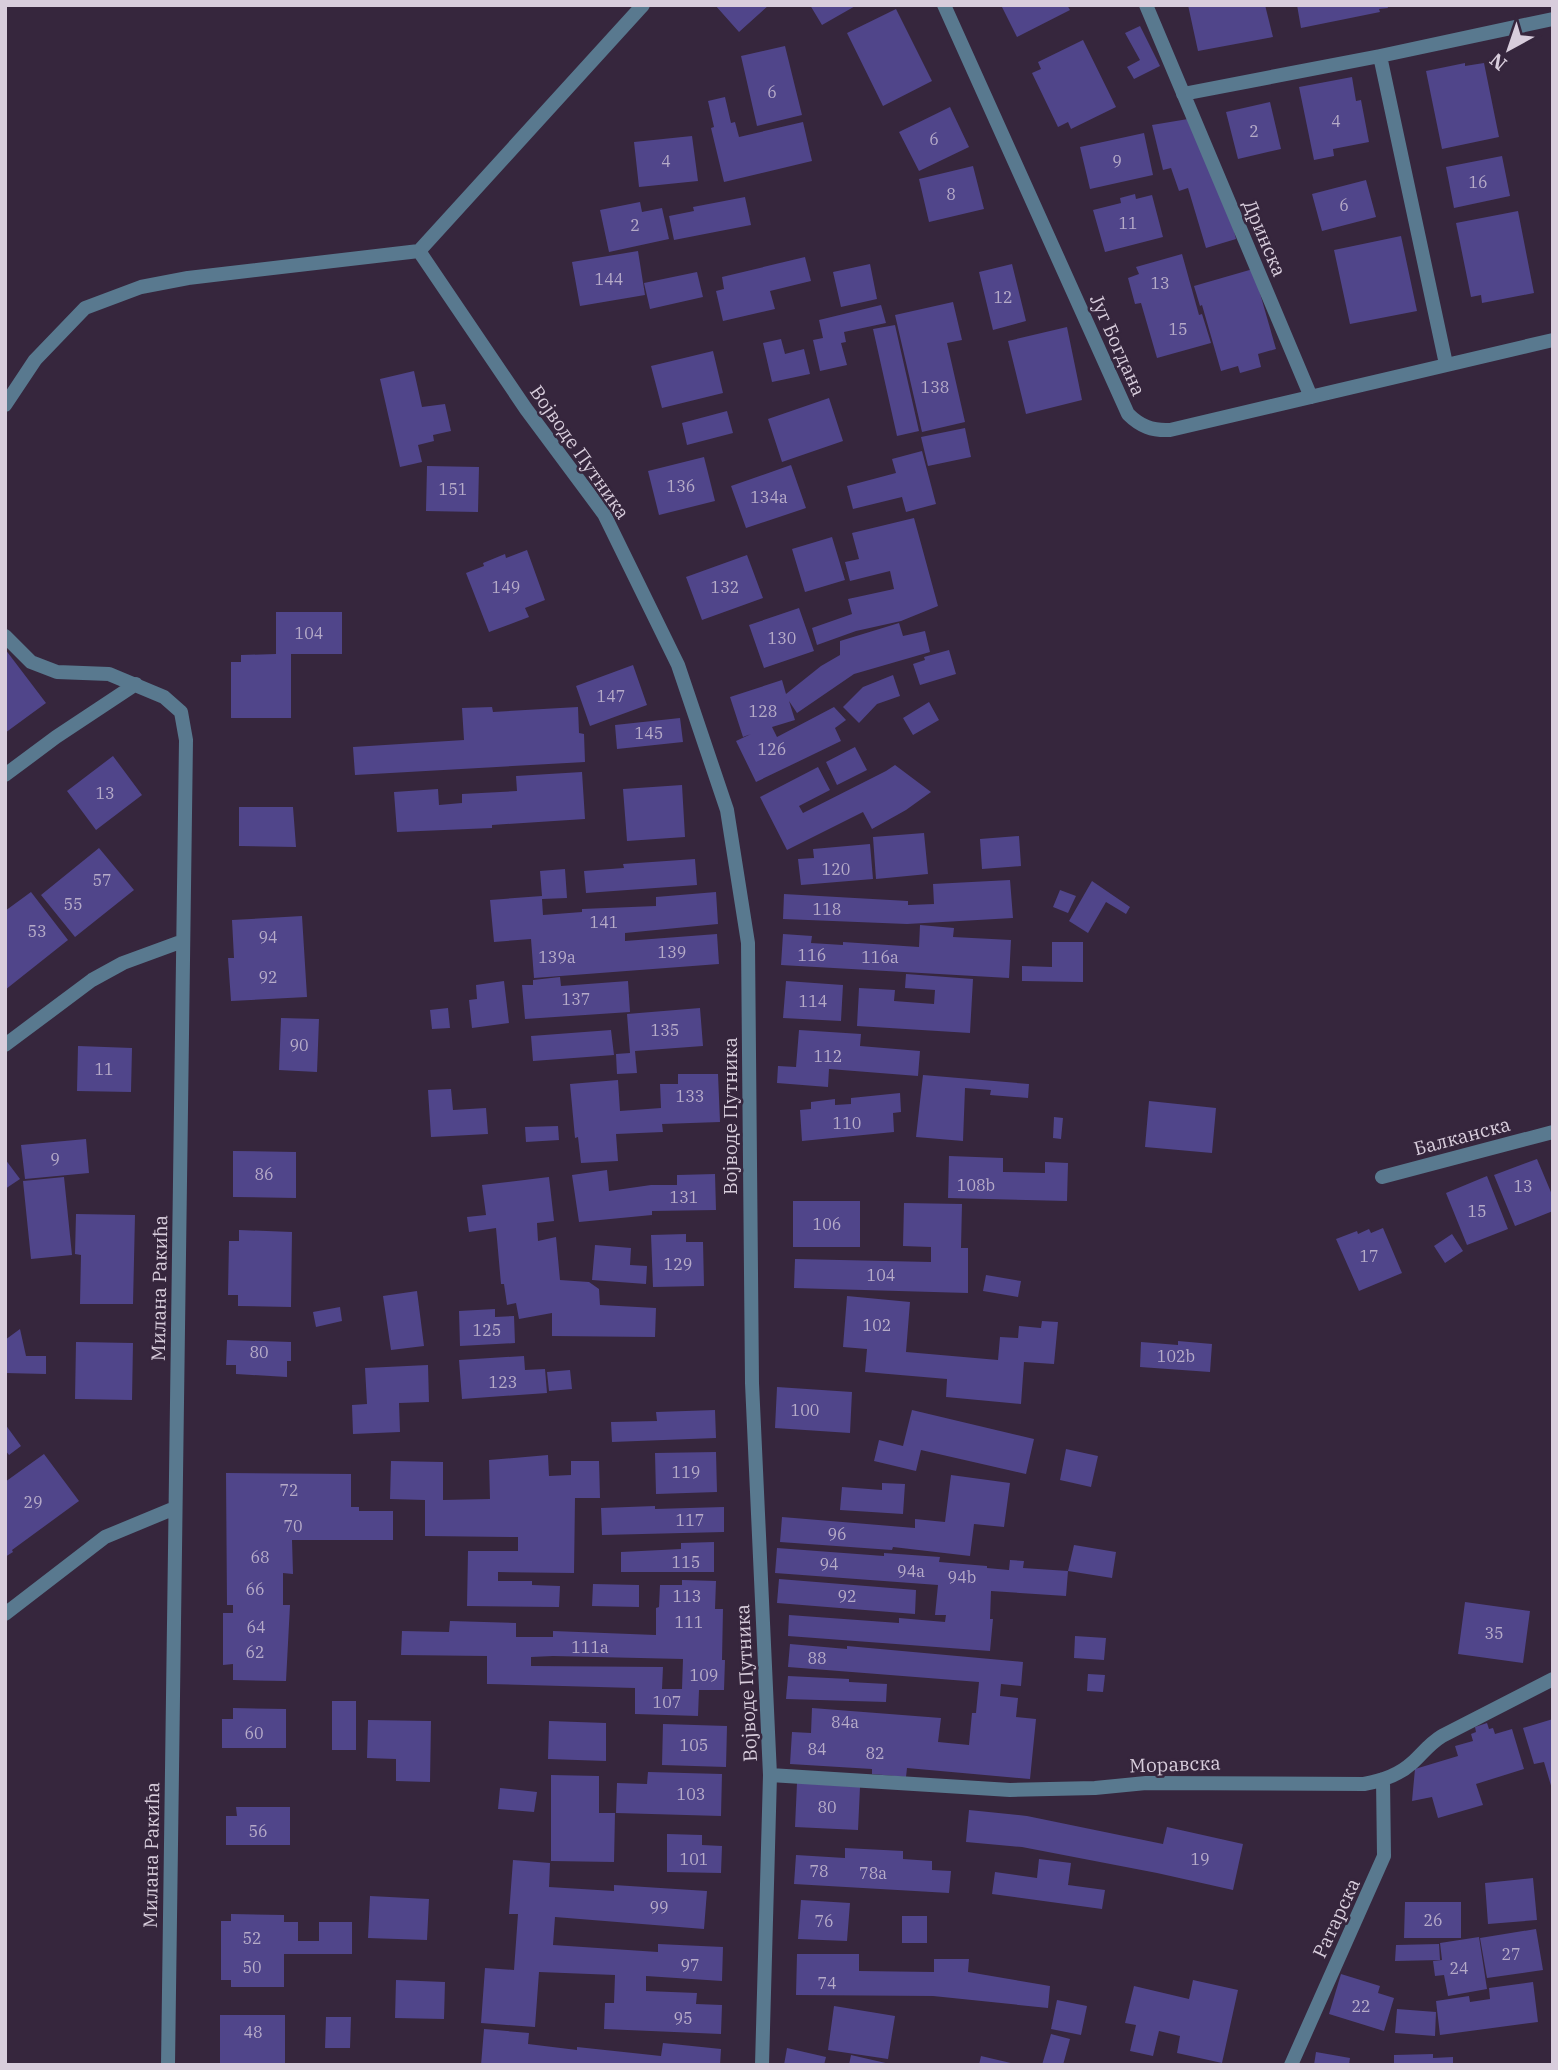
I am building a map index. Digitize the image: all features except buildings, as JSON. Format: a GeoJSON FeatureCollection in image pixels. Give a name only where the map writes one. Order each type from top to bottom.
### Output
{"type":"FeatureCollection","features":[{"type":"Feature","properties":{"kind":"street"},"geometry":{"type":"LineString","coordinates":[[5,405],[35,360],[85,308],[141,287],[188,278],[419,251],[643,5]]}},
{"type":"Feature","properties":{"kind":"street","name":"Југ Богдана"},"geometry":{"type":"LineString","coordinates":[[944,5],[1128,414],[1137,422],[1159,431],[1553,340]]}},
{"type":"Feature","properties":{"kind":"street","name":"Дринска"},"geometry":{"type":"LineString","coordinates":[[1146,5],[1311,397]]}},
{"type":"Feature","properties":{"kind":"street"},"geometry":{"type":"LineString","coordinates":[[1183,94],[1553,19]]}},
{"type":"Feature","properties":{"kind":"street"},"geometry":{"type":"LineString","coordinates":[[1380,56],[1446,364]]}},
{"type":"Feature","properties":{"kind":"street","name":"Војводе Путника"},"geometry":{"type":"LineString","coordinates":[[419,251],[526,409],[604,514],[678,665],[727,810],[748,943],[752,1383],[770,1775],[762,2065]]}},
{"type":"Feature","properties":{"kind":"street","name":"Милана Ракића"},"geometry":{"type":"LineString","coordinates":[[5,636],[31,662],[57,673],[109,674],[164,697],[181,712],[186,740],[168,2065]]}},
{"type":"Feature","properties":{"kind":"street"},"geometry":{"type":"LineString","coordinates":[[5,775],[56,737],[136,684]]}},
{"type":"Feature","properties":{"kind":"street"},"geometry":{"type":"LineString","coordinates":[[5,1045],[92,980],[123,963],[183,941]]}},
{"type":"Feature","properties":{"kind":"street","name":"Балканска"},"geometry":{"type":"LineString","coordinates":[[1382,1177],[1553,1132]]}},
{"type":"Feature","properties":{"kind":"street"},"geometry":{"type":"LineString","coordinates":[[5,1614],[105,1538],[175,1508]]}},
{"type":"Feature","properties":{"kind":"street","name":"Моравска"},"geometry":{"type":"LineString","coordinates":[[770,1775],[1038,1790],[1146,1783],[1355,1785],[1383,1779],[1411,1764],[1430,1743],[1441,1736],[1553,1679]]}},
{"type":"Feature","properties":{"kind":"street","name":"Ратарска"},"geometry":{"type":"LineString","coordinates":[[1291,2065],[1384,1856],[1383,1779]]}}]}
